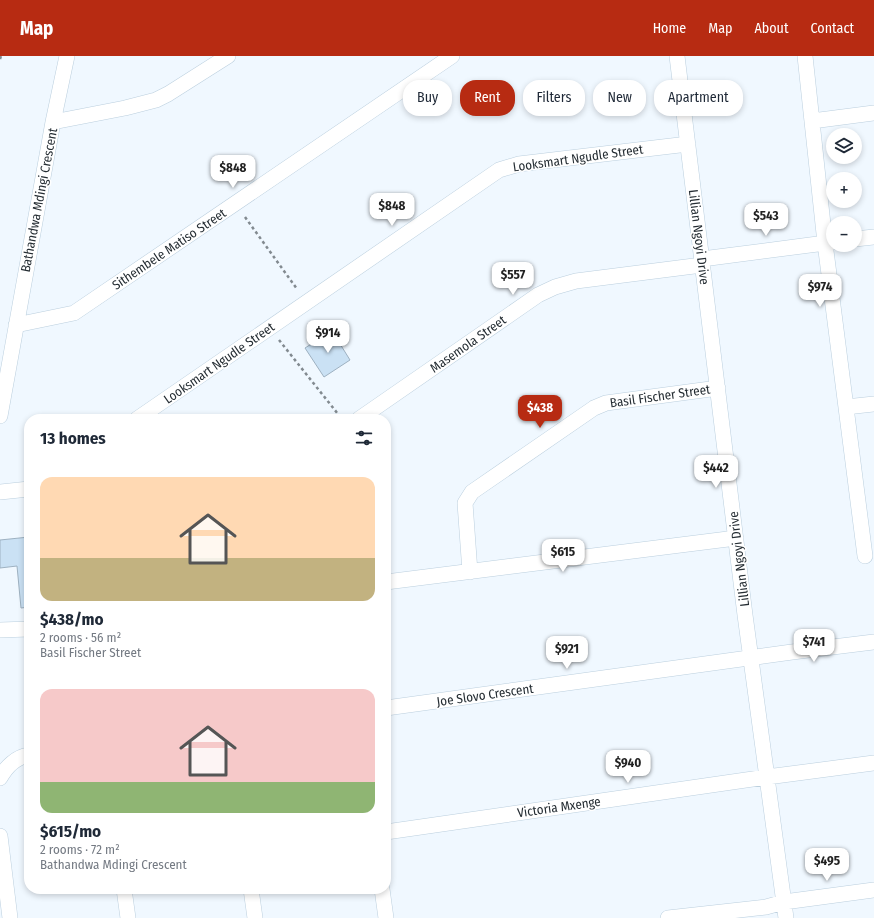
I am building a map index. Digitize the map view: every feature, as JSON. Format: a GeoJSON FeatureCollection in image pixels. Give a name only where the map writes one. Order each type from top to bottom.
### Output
{"type":"FeatureCollection","features":[{"type":"Feature","properties":{"kind":"street"},"geometry":{"type":"LineString","coordinates":[[53,122],[67,56]]}},
{"type":"Feature","properties":{"kind":"street","name":"Bathandwa Mdingi Crescent"},"geometry":{"type":"LineString","coordinates":[[0,416],[53,122],[125,108],[156,100],[228,56]]}},
{"type":"Feature","properties":{"kind":"street","name":"Sithembele Matiso Street"},"geometry":{"type":"LineString","coordinates":[[16,326],[74,313],[452,56]]}},
{"type":"Feature","properties":{"kind":"street","name":"Lillian Ngoyi Drive"},"geometry":{"type":"LineString","coordinates":[[677,56],[751,658],[786,918]]}},
{"type":"Feature","properties":{"kind":"street"},"geometry":{"type":"LineString","coordinates":[[805,56],[812,121],[826,221]]}},
{"type":"Feature","properties":{"kind":"street"},"geometry":{"type":"LineString","coordinates":[[812,121],[874,113]]}},
{"type":"Feature","properties":{"kind":"street","name":"Looksmart Ngudle Street"},"geometry":{"type":"LineString","coordinates":[[144,414],[499,170],[519,164],[688,144]]}},
{"type":"Feature","properties":{"kind":"street"},"geometry":{"type":"LineString","coordinates":[[862,239],[874,237]]}},
{"type":"Feature","properties":{"kind":"street","name":"Masemola Street"},"geometry":{"type":"LineString","coordinates":[[366,414],[538,295],[555,287],[576,281],[826,243]]}},
{"type":"Feature","properties":{"kind":"street"},"geometry":{"type":"LineString","coordinates":[[830,252],[846,407],[865,556]]}},
{"type":"Feature","properties":{"kind":"street","name":"Basil Fischer Street"},"geometry":{"type":"LineString","coordinates":[[470,572],[465,503],[472,492],[594,408],[606,403],[718,388]]}},
{"type":"Feature","properties":{"kind":"street"},"geometry":{"type":"LineString","coordinates":[[846,407],[874,404]]}},
{"type":"Feature","properties":{"kind":"street"},"geometry":{"type":"LineString","coordinates":[[0,492],[24,490]]}},
{"type":"Feature","properties":{"kind":"street"},"geometry":{"type":"LineString","coordinates":[[391,581],[736,538]]}},
{"type":"Feature","properties":{"kind":"street"},"geometry":{"type":"LineString","coordinates":[[0,630],[24,629]]}},
{"type":"Feature","properties":{"kind":"street","name":"Joe Slovo Crescent"},"geometry":{"type":"LineString","coordinates":[[391,707],[874,642]]}},
{"type":"Feature","properties":{"kind":"street"},"geometry":{"type":"LineString","coordinates":[[0,778],[4,770],[17,759],[24,757]]}},
{"type":"Feature","properties":{"kind":"street","name":"Victoria Mxenge"},"geometry":{"type":"LineString","coordinates":[[391,831],[874,763]]}},
{"type":"Feature","properties":{"kind":"street"},"geometry":{"type":"LineString","coordinates":[[0,836],[10,918]]}},
{"type":"Feature","properties":{"kind":"street"},"geometry":{"type":"LineString","coordinates":[[668,918],[766,907],[784,902],[874,890]]}},
{"type":"Feature","properties":{"kind":"street"},"geometry":{"type":"LineString","coordinates":[[125,894],[128,918]]}},
{"type":"Feature","properties":{"kind":"street"},"geometry":{"type":"LineString","coordinates":[[252,894],[255,918]]}},
{"type":"Feature","properties":{"kind":"street"},"geometry":{"type":"LineString","coordinates":[[383,894],[386,918]]}},
{"type":"Feature","properties":{"kind":"path"},"geometry":{"type":"LineString","coordinates":[[236,203],[306,302]]}},
{"type":"Feature","properties":{"kind":"path"},"geometry":{"type":"LineString","coordinates":[[271,327],[299,366],[339,414]]}},
{"type":"Feature","properties":{"kind":"building"},"geometry":{"type":"Polygon","coordinates":[[[332,331],[350,360],[324,377],[305,348],[332,331]]]}},
{"type":"Feature","properties":{"kind":"building"},"geometry":{"type":"Polygon","coordinates":[[[24,538],[24,608],[21,608],[17,566],[0,568],[0,540],[24,538]]]}}]}
